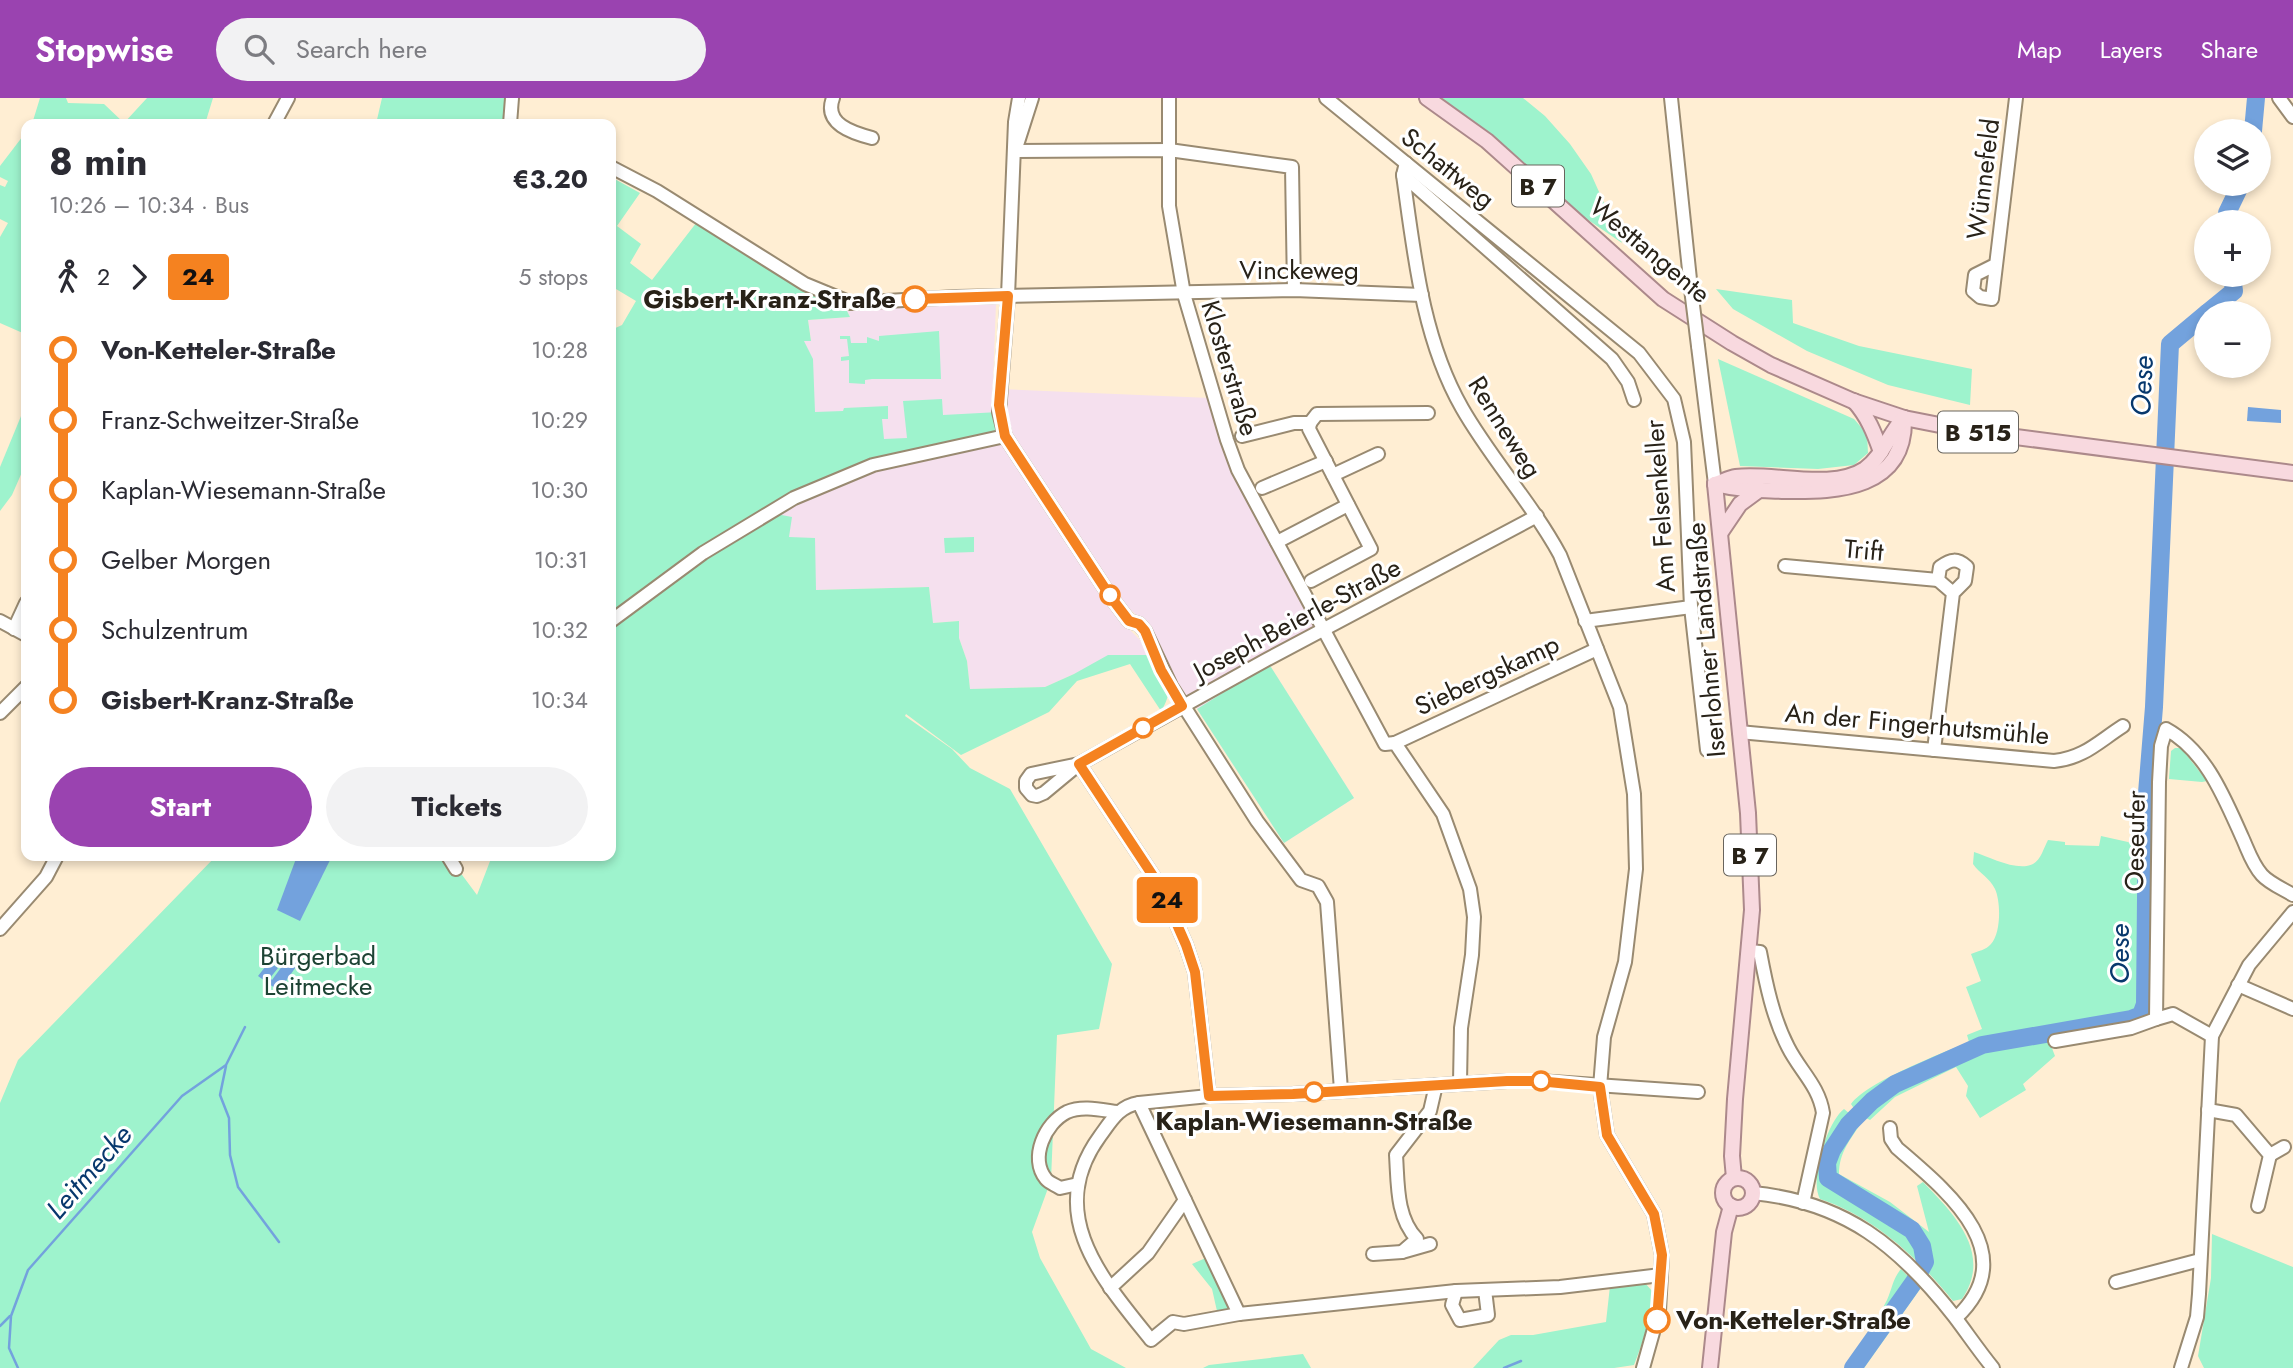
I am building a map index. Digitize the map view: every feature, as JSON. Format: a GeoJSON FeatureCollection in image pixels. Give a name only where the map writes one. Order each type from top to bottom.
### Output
{"type":"FeatureCollection","features":[{"type":"Feature","properties":{"kind":"main road","name":"Westtangente"},"geometry":{"type":"LineString","coordinates":[[1427,98],[1487,141],[1642,282],[1671,304],[1771,365],[1853,401],[1904,418]]}},
{"type":"Feature","properties":{"kind":"main road"},"geometry":{"type":"LineString","coordinates":[[1853,401],[1867,415],[1881,452]]}},
{"type":"Feature","properties":{"kind":"main road"},"geometry":{"type":"LineString","coordinates":[[1716,484],[1736,477],[1820,480],[1853,475],[1865,469],[1881,452],[1893,428],[1904,418]]}},
{"type":"Feature","properties":{"kind":"main road"},"geometry":{"type":"LineString","coordinates":[[1716,484],[1736,489],[1759,490],[1835,491],[1855,486],[1874,477],[1889,464],[1905,435],[1904,418]]}},
{"type":"Feature","properties":{"kind":"main road","name":"B 515"},"geometry":{"type":"LineString","coordinates":[[1904,418],[1970,431],[2293,473]]}},
{"type":"Feature","properties":{"kind":"main road","name":"Iserlohner Landstraße"},"geometry":{"type":"LineString","coordinates":[[1716,484],[1752,883],[1749,951],[1735,1099],[1732,1156],[1734,1178]]}},
{"type":"Feature","properties":{"kind":"main road"},"geometry":{"type":"LineString","coordinates":[[1721,532],[1740,504],[1759,490]]}},
{"type":"Feature","properties":{"kind":"main road"},"geometry":{"type":"LineString","coordinates":[[1731,1206],[1744,1206],[1751,1200],[1753,1193],[1749,1182],[1734,1178]]}},
{"type":"Feature","properties":{"kind":"main road","name":"B 7"},"geometry":{"type":"LineString","coordinates":[[1710,1368],[1724,1232],[1731,1206],[1723,1191],[1727,1182],[1734,1178]]}},
{"type":"Feature","properties":{"kind":"street"},"geometry":{"type":"LineString","coordinates":[[277,119],[288,98]]}},
{"type":"Feature","properties":{"kind":"street"},"geometry":{"type":"LineString","coordinates":[[510,119],[512,98]]}},
{"type":"Feature","properties":{"kind":"street"},"geometry":{"type":"LineString","coordinates":[[833,98],[831,110],[840,125],[856,134],[872,138]]}},
{"type":"Feature","properties":{"kind":"street"},"geometry":{"type":"LineString","coordinates":[[1006,98],[1016,117]]}},
{"type":"Feature","properties":{"kind":"street"},"geometry":{"type":"LineString","coordinates":[[1019,98],[999,405],[1005,436],[1110,596],[1129,621],[1139,624],[1145,631],[1161,670],[1182,706],[1257,821],[1301,880],[1318,886],[1327,902],[1341,1090]]}},
{"type":"Feature","properties":{"kind":"street"},"geometry":{"type":"LineString","coordinates":[[1024,129],[1032,98]]}},
{"type":"Feature","properties":{"kind":"street"},"geometry":{"type":"LineString","coordinates":[[1014,151],[1043,98]]}},
{"type":"Feature","properties":{"kind":"street","name":"Klosterstraße"},"geometry":{"type":"LineString","coordinates":[[1169,98],[1169,206],[1184,294],[1238,470],[1385,744],[1395,743]]}},
{"type":"Feature","properties":{"kind":"street","name":"Schattweg"},"geometry":{"type":"LineString","coordinates":[[1326,98],[1612,359],[1628,382],[1634,400]]}},
{"type":"Feature","properties":{"kind":"street","name":"Iserlohner Landstraße"},"geometry":{"type":"LineString","coordinates":[[1671,98],[1691,289],[1716,484]]}},
{"type":"Feature","properties":{"kind":"street","name":"Wünnefeld"},"geometry":{"type":"LineString","coordinates":[[1995,265],[2016,98]]}},
{"type":"Feature","properties":{"kind":"street"},"geometry":{"type":"LineString","coordinates":[[2279,98],[2293,117]]}},
{"type":"Feature","properties":{"kind":"street"},"geometry":{"type":"LineString","coordinates":[[1014,151],[1169,150],[1292,167],[1294,290]]}},
{"type":"Feature","properties":{"kind":"street","name":"Schattweg"},"geometry":{"type":"LineString","coordinates":[[1404,169],[1639,353]]}},
{"type":"Feature","properties":{"kind":"street","name":"Renneweg"},"geometry":{"type":"LineString","coordinates":[[1404,169],[1422,295],[1454,394],[1484,443],[1537,516],[1560,555],[1620,707],[1634,794],[1636,869],[1625,962],[1604,1037],[1600,1087],[1607,1135],[1654,1214],[1662,1255],[1657,1320],[1643,1368]]}},
{"type":"Feature","properties":{"kind":"street"},"geometry":{"type":"LineString","coordinates":[[616,170],[657,191],[805,284],[851,303],[1008,296]]}},
{"type":"Feature","properties":{"kind":"street","name":"Vinckeweg"},"geometry":{"type":"LineString","coordinates":[[1008,296],[1294,290],[1422,295]]}},
{"type":"Feature","properties":{"kind":"street","name":"Am Felsenkeller"},"geometry":{"type":"LineString","coordinates":[[1639,353],[1674,399],[1684,442],[1691,607],[1707,750]]}},
{"type":"Feature","properties":{"kind":"street"},"geometry":{"type":"LineString","coordinates":[[1311,581],[1371,549],[1308,429],[1310,423],[1317,414],[1428,413]]}},
{"type":"Feature","properties":{"kind":"street"},"geometry":{"type":"LineString","coordinates":[[1242,436],[1294,423],[1310,423]]}},
{"type":"Feature","properties":{"kind":"street"},"geometry":{"type":"LineString","coordinates":[[616,617],[703,553],[794,498],[873,465],[1005,436]]}},
{"type":"Feature","properties":{"kind":"street"},"geometry":{"type":"LineString","coordinates":[[1333,475],[1378,454]]}},
{"type":"Feature","properties":{"kind":"street"},"geometry":{"type":"LineString","coordinates":[[1262,488],[1326,461]]}},
{"type":"Feature","properties":{"kind":"street"},"geometry":{"type":"LineString","coordinates":[[1277,542],[1348,505]]}},
{"type":"Feature","properties":{"kind":"street","name":"Joseph-Beierle-Straße"},"geometry":{"type":"LineString","coordinates":[[1209,1096],[1195,972],[1186,945],[1161,888],[1079,764],[1537,516]]}},
{"type":"Feature","properties":{"kind":"street"},"geometry":{"type":"LineString","coordinates":[[1934,750],[1953,593],[1965,581],[1967,567],[1960,561],[1950,560],[1940,567],[1938,580],[1953,593]]}},
{"type":"Feature","properties":{"kind":"street","name":"Trift"},"geometry":{"type":"LineString","coordinates":[[1786,566],[1938,580]]}},
{"type":"Feature","properties":{"kind":"street","name":"Siebergskamp"},"geometry":{"type":"LineString","coordinates":[[1585,621],[1691,607]]}},
{"type":"Feature","properties":{"kind":"street"},"geometry":{"type":"LineString","coordinates":[[14,629],[21,614]]}},
{"type":"Feature","properties":{"kind":"street"},"geometry":{"type":"LineString","coordinates":[[0,621],[21,632]]}},
{"type":"Feature","properties":{"kind":"street","name":"Siebergskamp"},"geometry":{"type":"LineString","coordinates":[[1395,743],[1597,649]]}},
{"type":"Feature","properties":{"kind":"street"},"geometry":{"type":"LineString","coordinates":[[0,713],[21,692]]}},
{"type":"Feature","properties":{"kind":"street","name":"An der Fingerhutsmühle"},"geometry":{"type":"LineString","coordinates":[[1739,732],[2054,761],[2071,759],[2091,749],[2123,726]]}},
{"type":"Feature","properties":{"kind":"street","name":"Oeseufer"},"geometry":{"type":"LineString","coordinates":[[2156,1019],[2159,782],[2161,746],[2166,729],[2177,734],[2198,755],[2218,785],[2254,864],[2263,877],[2293,895]]}},
{"type":"Feature","properties":{"kind":"street"},"geometry":{"type":"LineString","coordinates":[[1395,743],[1443,814],[1470,890],[1474,916],[1472,955],[1461,1028],[1460,1082]]}},
{"type":"Feature","properties":{"kind":"street"},"geometry":{"type":"LineString","coordinates":[[0,929],[46,877],[54,861]]}},
{"type":"Feature","properties":{"kind":"street"},"geometry":{"type":"LineString","coordinates":[[451,861],[456,869]]}},
{"type":"Feature","properties":{"kind":"street"},"geometry":{"type":"LineString","coordinates":[[2181,1368],[2197,1317],[2212,1036],[2238,985],[2262,948],[2293,912]]}},
{"type":"Feature","properties":{"kind":"street"},"geometry":{"type":"LineString","coordinates":[[1749,951],[1760,952],[1774,1011],[1788,1047],[1821,1100],[1823,1114],[1803,1203]]}},
{"type":"Feature","properties":{"kind":"street"},"geometry":{"type":"LineString","coordinates":[[2238,985],[2293,1009]]}},
{"type":"Feature","properties":{"kind":"street"},"geometry":{"type":"LineString","coordinates":[[2055,1041],[2122,1030],[2173,1014],[2212,1036]]}},
{"type":"Feature","properties":{"kind":"street"},"geometry":{"type":"LineString","coordinates":[[1152,1340],[1091,1260],[1079,1225],[1078,1184],[1087,1154],[1117,1112],[1124,1107],[1209,1096],[1293,1094],[1460,1082],[1538,1081],[1698,1092]]}},
{"type":"Feature","properties":{"kind":"street"},"geometry":{"type":"LineString","coordinates":[[1402,1252],[1417,1239],[1408,1230],[1400,1210],[1396,1155],[1430,1111],[1436,1085]]}},
{"type":"Feature","properties":{"kind":"street"},"geometry":{"type":"LineString","coordinates":[[1139,1103],[1239,1314]]}},
{"type":"Feature","properties":{"kind":"street"},"geometry":{"type":"LineString","coordinates":[[1078,1184],[1060,1188],[1047,1180],[1040,1167],[1038,1153],[1043,1140],[1054,1123],[1067,1112],[1085,1108],[1117,1112]]}},
{"type":"Feature","properties":{"kind":"street"},"geometry":{"type":"LineString","coordinates":[[2208,1110],[2236,1115],[2270,1155]]}},
{"type":"Feature","properties":{"kind":"street"},"geometry":{"type":"LineString","coordinates":[[1890,1128],[1891,1139],[1897,1148],[1957,1202],[1972,1226],[1978,1242],[1984,1266],[1981,1281],[1976,1296],[1956,1318]]}},
{"type":"Feature","properties":{"kind":"street"},"geometry":{"type":"LineString","coordinates":[[2258,1206],[2270,1155],[2284,1147]]}},
{"type":"Feature","properties":{"kind":"street"},"geometry":{"type":"LineString","coordinates":[[1753,1193],[1803,1203],[1842,1217],[1875,1236],[1926,1281],[1993,1368]]}},
{"type":"Feature","properties":{"kind":"street"},"geometry":{"type":"LineString","coordinates":[[1110,1288],[1148,1253],[1185,1200]]}},
{"type":"Feature","properties":{"kind":"street"},"geometry":{"type":"LineString","coordinates":[[1373,1254],[1402,1252],[1430,1244]]}},
{"type":"Feature","properties":{"kind":"street"},"geometry":{"type":"LineString","coordinates":[[2116,1282],[2200,1260]]}},
{"type":"Feature","properties":{"kind":"street"},"geometry":{"type":"LineString","coordinates":[[1143,1352],[1152,1340],[1173,1322],[1185,1324],[1239,1314],[1456,1292],[1560,1287],[1661,1275]]}},
{"type":"Feature","properties":{"kind":"street"},"geometry":{"type":"LineString","coordinates":[[1456,1292],[1452,1305],[1460,1320],[1488,1315],[1485,1290]]}},
{"type":"Feature","properties":{"kind":"shaded area"},"geometry":{"type":"Polygon","coordinates":[[[841,299],[852,305],[996,304],[992,408],[1006,445],[1116,616],[1155,655],[1074,674],[1045,687],[970,689],[967,661],[959,638],[959,621],[932,623],[929,587],[816,590],[788,537],[769,513],[804,341],[811,340],[808,320],[850,317],[841,299]]]}},
{"type":"Feature","properties":{"kind":"shaded area"},"geometry":{"type":"Polygon","coordinates":[[[1001,389],[1210,398],[1234,470],[1324,631],[1267,661],[1354,798],[1284,843],[1197,709],[1183,695],[1148,626],[1122,602],[1010,442],[1001,389]]]}},
{"type":"Feature","properties":{"kind":"green space"},"geometry":{"type":"Polygon","coordinates":[[[40,98],[66,98],[68,103],[104,104],[120,119],[34,119],[40,98]]]}},
{"type":"Feature","properties":{"kind":"green space"},"geometry":{"type":"Polygon","coordinates":[[[147,98],[213,98],[207,119],[128,119],[147,98]]]}},
{"type":"Feature","properties":{"kind":"green space"},"geometry":{"type":"Polygon","coordinates":[[[382,98],[505,98],[504,119],[377,119],[382,98]]]}},
{"type":"Feature","properties":{"kind":"green space"},"geometry":{"type":"Polygon","coordinates":[[[1442,98],[1523,98],[1545,116],[1570,144],[1591,174],[1622,243],[1578,213],[1492,137],[1442,98]]]}},
{"type":"Feature","properties":{"kind":"green space"},"geometry":{"type":"Polygon","coordinates":[[[21,139],[21,332],[0,323],[0,237],[8,223],[0,219],[0,185],[5,187],[8,181],[0,177],[0,166],[21,139]]]}},
{"type":"Feature","properties":{"kind":"green space","name":"Bürgerbad Leitmecke"},"geometry":{"type":"Polygon","coordinates":[[[616,180],[640,193],[617,226],[641,244],[630,263],[652,280],[700,218],[841,299],[850,317],[808,320],[811,341],[804,341],[813,359],[815,412],[888,406],[888,419],[882,419],[884,439],[907,438],[903,401],[942,399],[943,415],[999,412],[1005,436],[873,465],[771,513],[792,517],[789,537],[815,538],[816,590],[929,587],[933,623],[959,621],[959,638],[967,661],[970,689],[1045,687],[1108,655],[1155,655],[1166,676],[1169,689],[1161,711],[1130,664],[1077,681],[1049,712],[961,755],[906,714],[905,716],[952,749],[970,768],[1010,789],[1112,964],[1099,1029],[1057,1035],[1051,1180],[1032,1232],[1040,1258],[1091,1349],[1126,1368],[0,1368],[0,1103],[18,1060],[211,861],[452,861],[477,895],[490,861],[616,861],[616,328],[622,325],[636,301],[616,289],[616,180]]]}},
{"type":"Feature","properties":{"kind":"green space"},"geometry":{"type":"Polygon","coordinates":[[[1716,289],[1792,300],[1793,323],[1859,346],[1972,369],[1970,405],[1888,385],[1807,351],[1733,309],[1716,289]]]}},
{"type":"Feature","properties":{"kind":"green space"},"geometry":{"type":"Polygon","coordinates":[[[939,331],[941,379],[872,379],[865,380],[865,384],[849,383],[849,360],[841,361],[841,357],[849,356],[847,339],[840,339],[840,336],[850,336],[851,343],[867,343],[867,337],[879,341],[879,336],[939,331]]]}},
{"type":"Feature","properties":{"kind":"green space"},"geometry":{"type":"Polygon","coordinates":[[[1718,359],[1854,419],[1867,434],[1868,453],[1854,465],[1818,469],[1740,466],[1718,359]]]}},
{"type":"Feature","properties":{"kind":"green space"},"geometry":{"type":"Polygon","coordinates":[[[21,416],[21,474],[12,495],[0,511],[0,467],[21,416]]]}},
{"type":"Feature","properties":{"kind":"green space"},"geometry":{"type":"Polygon","coordinates":[[[974,537],[974,552],[945,553],[944,538],[974,537]]]}},
{"type":"Feature","properties":{"kind":"green space"},"geometry":{"type":"Polygon","coordinates":[[[1269,664],[1354,798],[1284,843],[1197,709],[1269,664]]]}},
{"type":"Feature","properties":{"kind":"green space"},"geometry":{"type":"Polygon","coordinates":[[[2181,748],[2207,781],[2169,779],[2171,751],[2181,748]]]}},
{"type":"Feature","properties":{"kind":"green space"},"geometry":{"type":"Polygon","coordinates":[[[2101,836],[2128,842],[2140,849],[2137,1010],[2106,1019],[1999,1037],[1947,1053],[1899,1077],[1855,1110],[1851,1104],[1872,1087],[1969,1042],[1967,1035],[1982,1029],[1966,987],[1981,981],[1971,954],[1991,944],[1997,933],[1999,909],[1993,885],[1973,864],[1974,852],[2012,865],[2027,866],[2038,860],[2048,840],[2065,842],[2065,845],[2099,846],[2101,836]]]}},
{"type":"Feature","properties":{"kind":"green space"},"geometry":{"type":"Polygon","coordinates":[[[2048,1038],[2055,1056],[2023,1084],[2026,1090],[1980,1118],[1966,1096],[1968,1086],[1956,1067],[1895,1097],[1870,1120],[1864,1117],[1903,1086],[1949,1063],[1998,1048],[2048,1038]]]}},
{"type":"Feature","properties":{"kind":"green space"},"geometry":{"type":"Polygon","coordinates":[[[1844,1109],[1861,1123],[1843,1153],[1839,1174],[1890,1202],[1929,1232],[1917,1186],[1923,1182],[1957,1221],[1971,1250],[1973,1266],[1970,1282],[1962,1299],[1953,1301],[1925,1269],[1877,1228],[1859,1216],[1820,1199],[1817,1190],[1818,1166],[1826,1138],[1844,1109]]]}},
{"type":"Feature","properties":{"kind":"green space"},"geometry":{"type":"Polygon","coordinates":[[[2212,1234],[2293,1267],[2293,1368],[2204,1368],[2198,1356],[2211,1278],[2212,1234]]]}},
{"type":"Feature","properties":{"kind":"green space"},"geometry":{"type":"Polygon","coordinates":[[[1208,1257],[1233,1309],[1217,1311],[1212,1289],[1192,1264],[1208,1257]]]}},
{"type":"Feature","properties":{"kind":"green space"},"geometry":{"type":"Polygon","coordinates":[[[1901,1269],[1920,1289],[1864,1368],[1846,1368],[1882,1309],[1901,1269]]]}},
{"type":"Feature","properties":{"kind":"green space"},"geometry":{"type":"Polygon","coordinates":[[[1644,1282],[1653,1292],[1646,1329],[1634,1365],[1614,1368],[1473,1368],[1499,1340],[1511,1335],[1533,1335],[1606,1322],[1610,1286],[1644,1282]]]}},
{"type":"Feature","properties":{"kind":"green space"},"geometry":{"type":"Polygon","coordinates":[[[1303,1354],[1311,1368],[1203,1368],[1209,1365],[1303,1354]]]}},
{"type":"Feature","properties":{"kind":"water"},"geometry":{"type":"Polygon","coordinates":[[[2248,407],[2281,410],[2281,423],[2247,421],[2248,407]]]}},
{"type":"Feature","properties":{"kind":"water"},"geometry":{"type":"Polygon","coordinates":[[[295,861],[330,861],[300,921],[277,910],[295,861]]]}},
{"type":"Feature","properties":{"kind":"water"},"geometry":{"type":"Polygon","coordinates":[[[291,954],[300,961],[279,991],[258,976],[269,962],[278,968],[270,978],[272,980],[291,954]]]}},
{"type":"Feature","properties":{"kind":"waterway","name":"Oese"},"geometry":{"type":"LineString","coordinates":[[2254,119],[2256,98]]}},
{"type":"Feature","properties":{"kind":"waterway","name":"Oese"},"geometry":{"type":"LineString","coordinates":[[2228,210],[2235,196]]}},
{"type":"Feature","properties":{"kind":"waterway","name":"Oese"},"geometry":{"type":"LineString","coordinates":[[2222,301],[2234,291],[2234,287]]}},
{"type":"Feature","properties":{"kind":"waterway","name":"Oese"},"geometry":{"type":"LineString","coordinates":[[1853,1368],[1914,1282],[1925,1262],[1922,1246],[1912,1230],[1828,1178],[1827,1163],[1832,1150],[1849,1124],[1872,1101],[1895,1084],[1982,1045],[2131,1019],[2141,1015],[2145,1004],[2147,793],[2154,707],[2170,344],[2194,324]]}},
{"type":"Feature","properties":{"kind":"waterway","name":"Leitmecke"},"geometry":{"type":"LineString","coordinates":[[18,1368],[9,1348],[11,1316],[28,1270],[182,1096],[226,1065],[245,1027]]}},
{"type":"Feature","properties":{"kind":"waterway"},"geometry":{"type":"LineString","coordinates":[[226,1066],[220,1095],[229,1118],[230,1155],[238,1187],[279,1242]]}},
{"type":"Feature","properties":{"kind":"waterway"},"geometry":{"type":"LineString","coordinates":[[0,1326],[10,1316]]}},
{"type":"Feature","properties":{"kind":"waterway"},"geometry":{"type":"LineString","coordinates":[[1504,1368],[1521,1361]]}},
{"type":"Feature","properties":{"kind":"bus line","name":"24"},"geometry":{"type":"LineString","coordinates":[[915,299],[1008,296],[999,405],[1005,436],[1110,596],[1129,621],[1139,624],[1145,631],[1161,670],[1182,706],[1079,764],[1161,888],[1186,945],[1195,972],[1209,1096],[1293,1094],[1460,1082],[1538,1081],[1600,1087],[1607,1135],[1654,1214],[1662,1255],[1657,1320]]}},
{"type":"Feature","properties":{"kind":"place","name":"Gisbert-Kranz-Straße"},"geometry":{"type":"Point","coordinates":[915,299]}},
{"type":"Feature","properties":{"kind":"place","name":"Kaplan-Wiesemann-Straße"},"geometry":{"type":"Point","coordinates":[1314,1092]}},
{"type":"Feature","properties":{"kind":"place","name":"Von-Ketteler-Straße"},"geometry":{"type":"Point","coordinates":[1657,1320]}}]}
